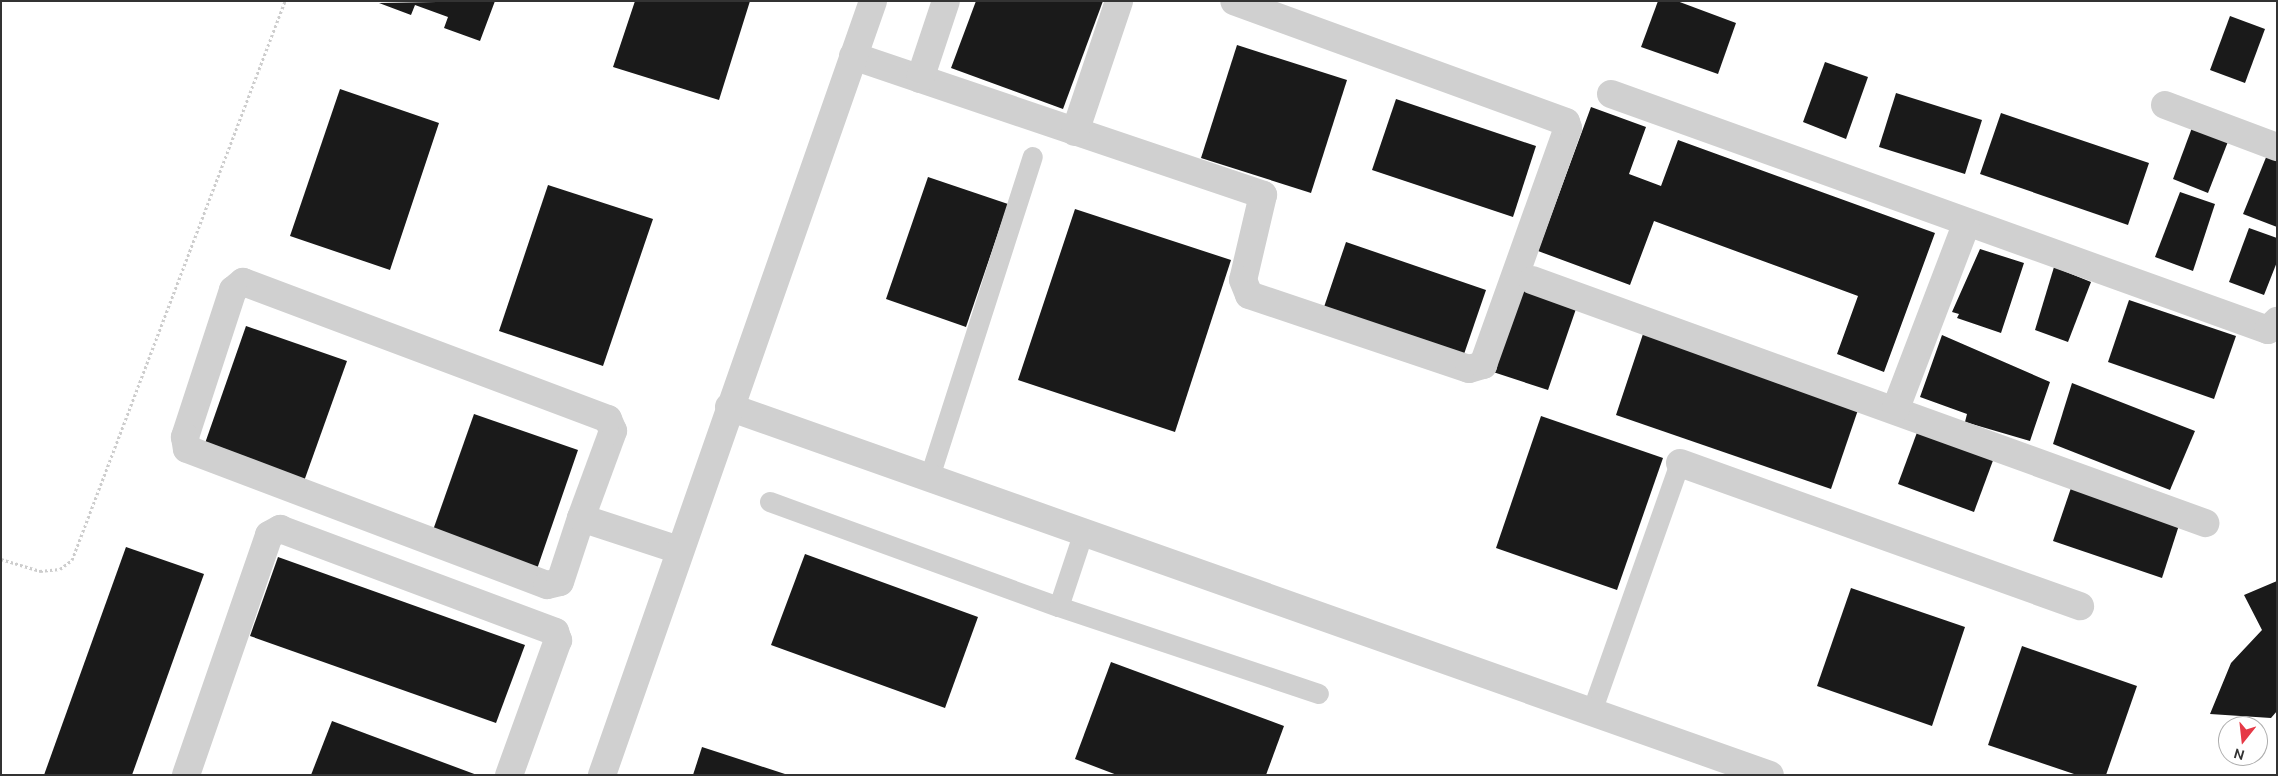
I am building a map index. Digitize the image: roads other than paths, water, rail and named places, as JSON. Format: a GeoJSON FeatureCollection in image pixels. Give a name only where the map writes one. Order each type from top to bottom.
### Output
{"type":"FeatureCollection","features":[{"type":"Feature","properties":{"kind":"street"},"geometry":{"type":"LineString","coordinates":[[602,775],[679,550],[873,1]]}},
{"type":"Feature","properties":{"kind":"street"},"geometry":{"type":"LineString","coordinates":[[920,79],[946,1]]}},
{"type":"Feature","properties":{"kind":"street"},"geometry":{"type":"LineString","coordinates":[[1075,132],[1119,1]]}},
{"type":"Feature","properties":{"kind":"street"},"geometry":{"type":"LineString","coordinates":[[853,56],[1263,195],[1243,280],[1250,295],[1470,369],[1483,365],[1568,128],[1566,122],[1234,1]]}},
{"type":"Feature","properties":{"kind":"street"},"geometry":{"type":"LineString","coordinates":[[1611,94],[1966,226],[2268,330],[2277,321]]}},
{"type":"Feature","properties":{"kind":"street"},"geometry":{"type":"LineString","coordinates":[[2165,105],[2277,147]]}},
{"type":"Feature","properties":{"kind":"street"},"geometry":{"type":"LineString","coordinates":[[1896,408],[1966,226]]}},
{"type":"Feature","properties":{"kind":"street"},"geometry":{"type":"LineString","coordinates":[[1532,280],[1896,408],[2205,523]]}},
{"type":"Feature","properties":{"kind":"street"},"geometry":{"type":"LineString","coordinates":[[243,282],[608,419],[614,431],[581,518],[560,582],[547,585],[187,449],[185,437],[233,290],[243,282]]}},
{"type":"Feature","properties":{"kind":"street"},"geometry":{"type":"LineString","coordinates":[[730,407],[1770,775]]}},
{"type":"Feature","properties":{"kind":"street"},"geometry":{"type":"LineString","coordinates":[[1680,462],[2080,606]]}},
{"type":"Feature","properties":{"kind":"street"},"geometry":{"type":"LineString","coordinates":[[581,518],[679,550]]}},
{"type":"Feature","properties":{"kind":"street"},"geometry":{"type":"LineString","coordinates":[[186,775],[268,535],[280,529],[555,632],[558,640],[509,775]]}},
{"type":"Feature","properties":{"kind":"lane"},"geometry":{"type":"LineString","coordinates":[[930,477],[1033,157]]}},
{"type":"Feature","properties":{"kind":"lane"},"geometry":{"type":"LineString","coordinates":[[1592,712],[1680,462]]}},
{"type":"Feature","properties":{"kind":"lane"},"geometry":{"type":"LineString","coordinates":[[770,502],[1059,607],[1319,694]]}},
{"type":"Feature","properties":{"kind":"lane"},"geometry":{"type":"LineString","coordinates":[[1059,607],[1084,532]]}}]}
